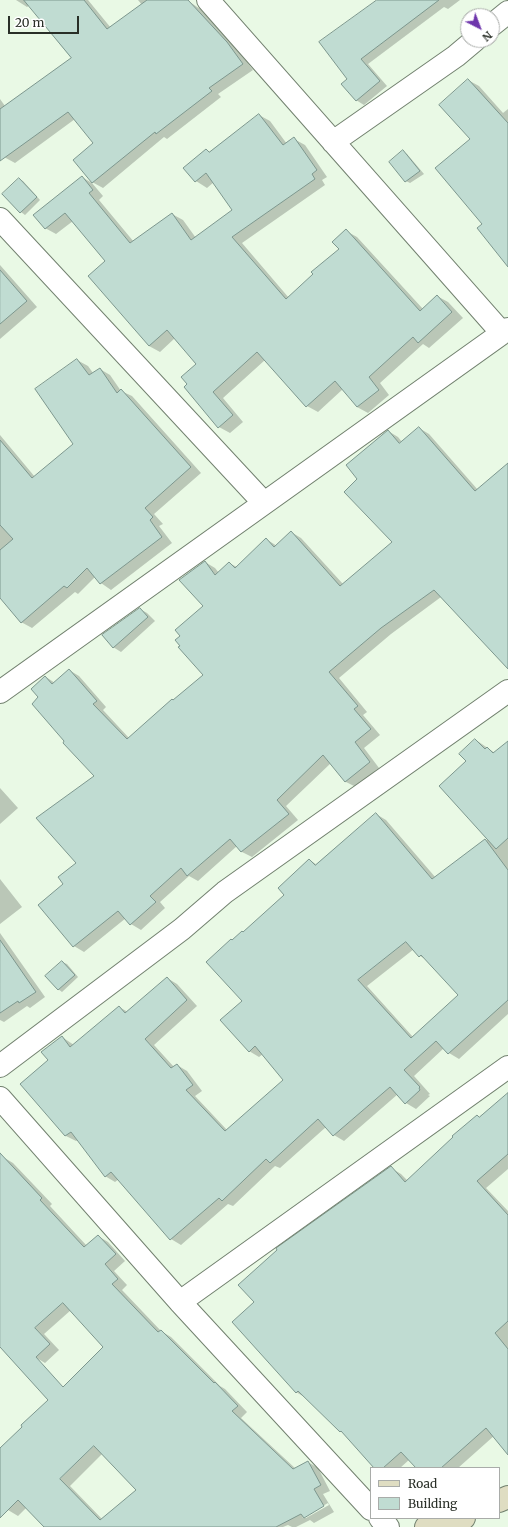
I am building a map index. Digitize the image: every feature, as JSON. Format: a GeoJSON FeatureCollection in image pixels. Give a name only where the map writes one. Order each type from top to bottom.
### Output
{"type":"FeatureCollection","features":[{"type":"Feature","properties":{"kind":"street"},"geometry":{"type":"LineString","coordinates":[[0,692],[505,331],[333,142],[208,0]]}},
{"type":"Feature","properties":{"kind":"street"},"geometry":{"type":"LineString","coordinates":[[500,18],[508,12]]}},
{"type":"Feature","properties":{"kind":"street"},"geometry":{"type":"LineString","coordinates":[[333,142],[466,48]]}},
{"type":"Feature","properties":{"kind":"street"},"geometry":{"type":"LineString","coordinates":[[0,220],[264,503]]}},
{"type":"Feature","properties":{"kind":"street"},"geometry":{"type":"LineString","coordinates":[[0,1066],[182,929],[225,892],[508,691]]}},
{"type":"Feature","properties":{"kind":"street"},"geometry":{"type":"LineString","coordinates":[[180,1302],[508,1067]]}},
{"type":"Feature","properties":{"kind":"street"},"geometry":{"type":"LineString","coordinates":[[0,1098],[180,1302],[370,1508]]}},
{"type":"Feature","properties":{"kind":"street"},"geometry":{"type":"LineString","coordinates":[[381,1519],[388,1527]]}},
{"type":"Feature","properties":{"kind":"street"},"geometry":{"type":"LineString","coordinates":[[426,1527],[464,1522]]}},
{"type":"Feature","properties":{"kind":"building"},"geometry":{"type":"Polygon","coordinates":[[[24,0],[84,0],[107,29],[147,0],[188,0],[227,42],[243,64],[209,88],[212,91],[156,134],[155,132],[92,183],[73,160],[93,143],[68,112],[0,161],[0,109],[71,58],[24,0]]]}},
{"type":"Feature","properties":{"kind":"building"},"geometry":{"type":"Polygon","coordinates":[[[377,0],[439,0],[361,59],[380,81],[356,101],[341,84],[347,79],[319,42],[377,0]]]}},
{"type":"Feature","properties":{"kind":"building"},"geometry":{"type":"Polygon","coordinates":[[[468,79],[508,123],[508,267],[477,228],[482,224],[435,168],[470,139],[439,105],[468,79]]]}},
{"type":"Feature","properties":{"kind":"building"},"geometry":{"type":"Polygon","coordinates":[[[259,114],[283,145],[294,137],[317,170],[312,174],[315,179],[232,237],[286,299],[313,274],[311,272],[339,249],[332,242],[346,229],[420,311],[437,295],[452,312],[418,343],[413,337],[369,377],[379,390],[357,407],[335,381],[306,407],[257,352],[213,392],[233,415],[218,428],[184,387],[187,384],[181,377],[196,364],[167,330],[149,346],[88,276],[105,261],[65,213],[45,229],[33,215],[82,176],[93,190],[89,193],[130,243],[172,213],[191,240],[232,210],[206,173],[195,182],[183,168],[206,149],[209,152],[259,114]]]}},
{"type":"Feature","properties":{"kind":"building"},"geometry":{"type":"Polygon","coordinates":[[[403,150],[420,171],[405,182],[389,162],[403,150]]]}},
{"type":"Feature","properties":{"kind":"building"},"geometry":{"type":"Polygon","coordinates":[[[19,178],[37,197],[20,213],[2,194],[19,178]]]}},
{"type":"Feature","properties":{"kind":"building"},"geometry":{"type":"Polygon","coordinates":[[[0,270],[27,301],[0,324],[0,270]]]}},
{"type":"Feature","properties":{"kind":"building"},"geometry":{"type":"Polygon","coordinates":[[[77,359],[89,375],[100,368],[117,393],[121,389],[191,467],[145,508],[153,517],[150,520],[162,537],[100,584],[87,568],[67,588],[64,586],[21,623],[0,598],[0,550],[13,539],[0,525],[0,440],[32,478],[73,444],[35,389],[77,359]]]}},
{"type":"Feature","properties":{"kind":"building"},"geometry":{"type":"Polygon","coordinates":[[[419,427],[475,491],[508,463],[508,669],[434,590],[381,628],[329,672],[358,706],[354,709],[371,729],[355,742],[370,762],[345,782],[323,755],[277,800],[289,814],[241,852],[230,839],[187,876],[181,868],[150,896],[156,902],[130,925],[118,911],[73,947],[38,905],[63,884],[58,877],[76,863],[36,818],[94,776],[63,743],[64,741],[32,704],[38,697],[31,689],[45,676],[52,684],[69,669],[97,701],[93,704],[127,739],[172,699],[173,700],[203,675],[178,647],[180,646],[175,640],[180,636],[175,630],[203,606],[179,580],[205,561],[215,575],[229,562],[235,568],[266,538],[274,547],[291,531],[340,586],[392,542],[344,492],[357,479],[346,465],[388,430],[399,443],[419,427]]]}},
{"type":"Feature","properties":{"kind":"building"},"geometry":{"type":"Polygon","coordinates":[[[140,608],[148,617],[113,648],[102,635],[140,608]]]}},
{"type":"Feature","properties":{"kind":"building"},"geometry":{"type":"Polygon","coordinates":[[[475,739],[485,749],[487,747],[493,753],[508,741],[508,838],[496,849],[439,786],[466,761],[459,754],[475,739]]]}},
{"type":"Feature","properties":{"kind":"building"},"geometry":{"type":"Polygon","coordinates":[[[376,813],[432,879],[485,839],[508,870],[508,1000],[448,1054],[436,1041],[404,1070],[420,1087],[420,1090],[405,1104],[390,1087],[333,1136],[318,1119],[270,1163],[266,1159],[222,1201],[219,1198],[170,1240],[111,1172],[105,1177],[71,1132],[65,1136],[20,1084],[48,1060],[41,1052],[62,1036],[70,1047],[119,1006],[125,1013],[167,977],[187,1000],[145,1039],[171,1068],[177,1064],[193,1085],[186,1090],[225,1131],[283,1080],[255,1046],[249,1052],[220,1020],[242,1001],[206,962],[231,939],[232,940],[242,931],[243,932],[284,895],[278,888],[309,859],[315,865],[376,813]],[[406,942],[358,980],[411,1038],[458,995],[421,955],[419,957],[406,942]]]}},
{"type":"Feature","properties":{"kind":"building"},"geometry":{"type":"Polygon","coordinates":[[[0,940],[36,992],[19,1003],[18,1001],[0,1013],[0,940]]]}},
{"type":"Feature","properties":{"kind":"building"},"geometry":{"type":"Polygon","coordinates":[[[62,961],[75,975],[58,990],[45,976],[62,961]]]}},
{"type":"Feature","properties":{"kind":"building"},"geometry":{"type":"Polygon","coordinates":[[[508,1093],[508,1154],[477,1181],[508,1215],[508,1321],[495,1333],[508,1349],[508,1455],[486,1428],[442,1467],[415,1467],[401,1452],[384,1467],[373,1467],[341,1431],[340,1432],[298,1391],[296,1393],[232,1322],[254,1302],[238,1285],[277,1250],[276,1248],[391,1166],[405,1182],[453,1137],[452,1136],[477,1115],[479,1117],[508,1093]]]}},
{"type":"Feature","properties":{"kind":"building"},"geometry":{"type":"Polygon","coordinates":[[[0,1153],[42,1198],[40,1200],[84,1247],[98,1235],[116,1254],[105,1264],[118,1279],[112,1284],[158,1332],[161,1330],[238,1406],[232,1411],[293,1469],[308,1461],[321,1485],[314,1489],[324,1506],[304,1518],[301,1514],[276,1527],[44,1527],[18,1500],[0,1518],[0,1448],[22,1427],[21,1425],[48,1400],[0,1347],[0,1153]],[[63,1303],[35,1328],[50,1344],[36,1357],[63,1387],[103,1347],[63,1303]],[[94,1446],[60,1479],[100,1520],[136,1490],[94,1446]]]}}]}
